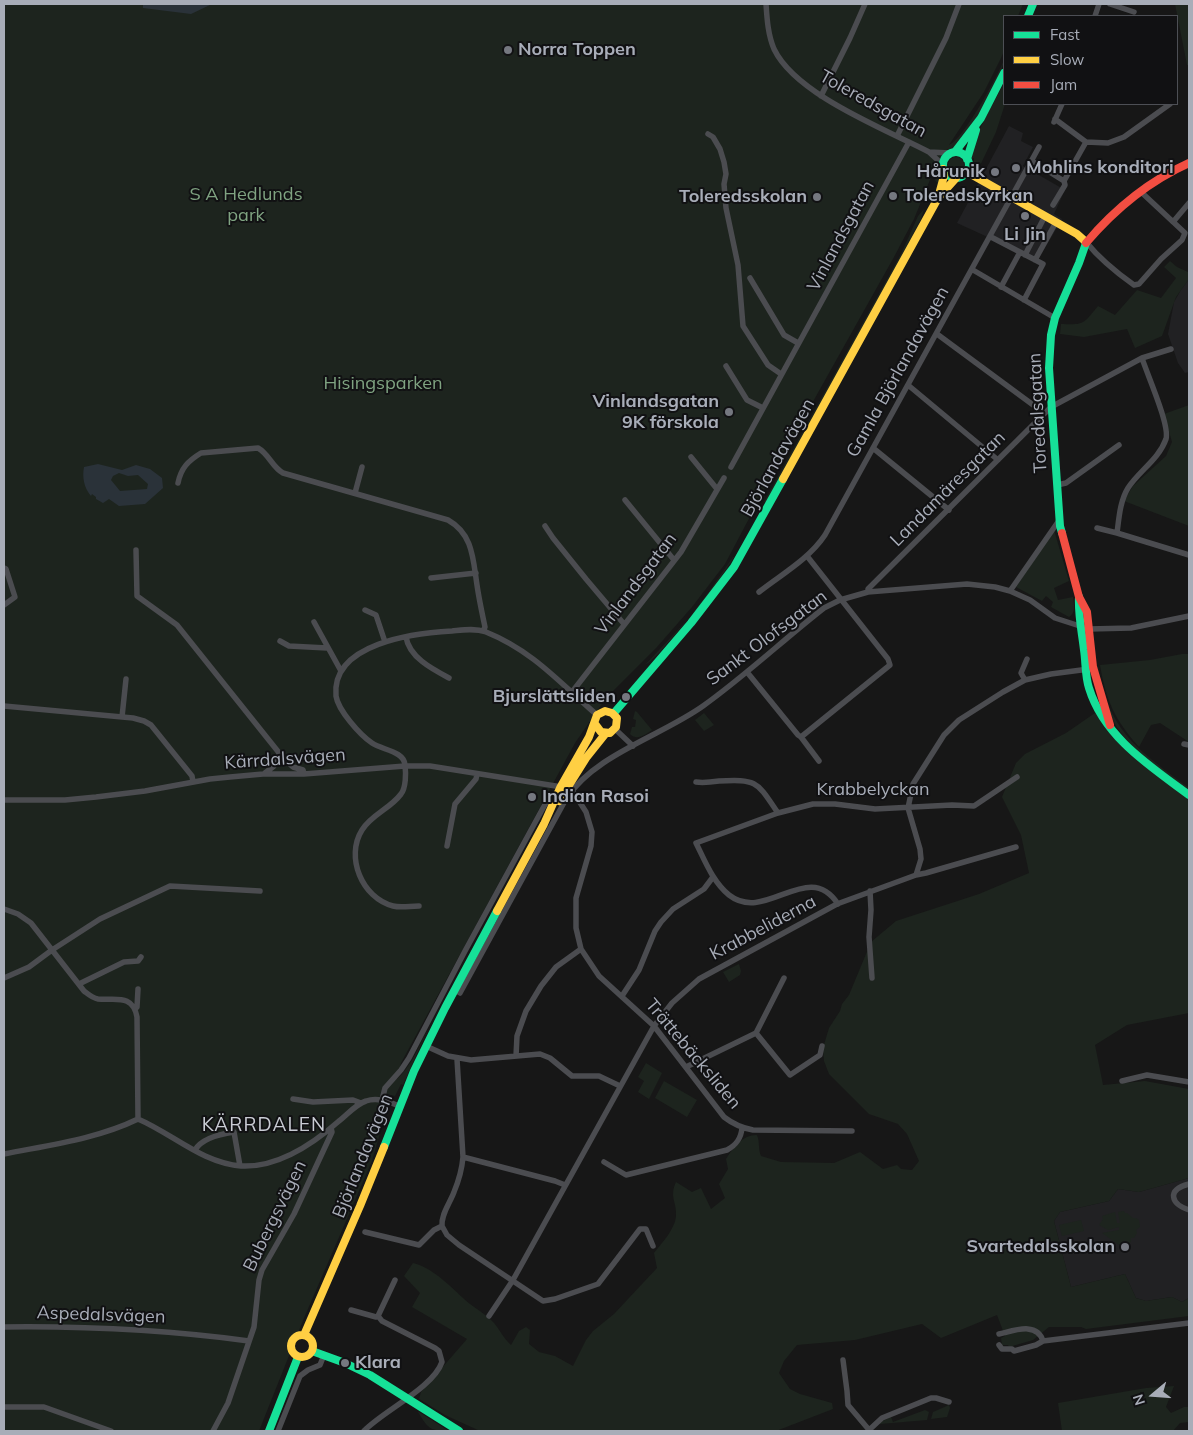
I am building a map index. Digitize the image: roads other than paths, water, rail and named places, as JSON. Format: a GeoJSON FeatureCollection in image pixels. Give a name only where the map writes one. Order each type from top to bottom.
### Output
{"type":"FeatureCollection","features":[{"type":"Feature","properties":{"kind":"street","name":"Toleredsgatan"},"geometry":{"type":"LineString","coordinates":[[766,4],[769,35],[781,61],[822,96],[929,152],[943,167]]}},
{"type":"Feature","properties":{"kind":"street"},"geometry":{"type":"LineString","coordinates":[[822,96],[865,4]]}},
{"type":"Feature","properties":{"kind":"street"},"geometry":{"type":"LineString","coordinates":[[897,136],[946,38],[959,4]]}},
{"type":"Feature","properties":{"kind":"street"},"geometry":{"type":"LineString","coordinates":[[1110,4],[1134,12]]}},
{"type":"Feature","properties":{"kind":"street","name":"Björlandavägen"},"geometry":{"type":"LineString","coordinates":[[614,713],[636,685],[693,622],[734,567],[938,198],[956,178],[962,177],[967,172],[969,167],[967,158],[969,149],[980,118],[1003,75]]}},
{"type":"Feature","properties":{"kind":"street"},"geometry":{"type":"LineString","coordinates":[[1062,105],[1055,120],[1086,142],[1102,144],[1119,140],[1169,105]]}},
{"type":"Feature","properties":{"kind":"street","name":"Björlandavägen"},"geometry":{"type":"LineString","coordinates":[[938,198],[944,176],[943,167],[946,157],[953,152],[980,118]]}},
{"type":"Feature","properties":{"kind":"street"},"geometry":{"type":"LineString","coordinates":[[708,134],[713,137],[720,149],[724,162],[726,208],[738,265],[743,326],[768,365],[781,374]]}},
{"type":"Feature","properties":{"kind":"street","name":"Vinlandsgatan"},"geometry":{"type":"LineString","coordinates":[[731,467],[909,142]]}},
{"type":"Feature","properties":{"kind":"street"},"geometry":{"type":"LineString","coordinates":[[1052,205],[1065,185],[1064,181],[1086,142]]}},
{"type":"Feature","properties":{"kind":"street","name":"Gamla Björlandavägen"},"geometry":{"type":"LineString","coordinates":[[759,592],[807,556],[825,535],[973,270],[1039,147]]}},
{"type":"Feature","properties":{"kind":"street","name":"Toleredsgatan"},"geometry":{"type":"LineString","coordinates":[[929,152],[953,152]]}},
{"type":"Feature","properties":{"kind":"street"},"geometry":{"type":"LineString","coordinates":[[953,152],[962,153],[967,158]]}},
{"type":"Feature","properties":{"kind":"street"},"geometry":{"type":"LineString","coordinates":[[1032,161],[1064,181]]}},
{"type":"Feature","properties":{"kind":"street","name":"Toredalsgatan"},"geometry":{"type":"LineString","coordinates":[[1089,669],[1087,612],[1079,597],[1064,543],[1060,519],[1051,407],[1049,352],[1055,318],[1086,242],[1123,204],[1173,170],[1189,163]]}},
{"type":"Feature","properties":{"kind":"street"},"geometry":{"type":"LineString","coordinates":[[943,167],[949,176],[956,178]]}},
{"type":"Feature","properties":{"kind":"street"},"geometry":{"type":"LineString","coordinates":[[967,172],[1077,234],[1116,271],[1136,285],[1185,236],[1183,230],[1140,191]]}},
{"type":"Feature","properties":{"kind":"street"},"geometry":{"type":"LineString","coordinates":[[1174,222],[1189,203]]}},
{"type":"Feature","properties":{"kind":"street"},"geometry":{"type":"LineString","coordinates":[[1001,287],[1045,216]]}},
{"type":"Feature","properties":{"kind":"street"},"geometry":{"type":"LineString","coordinates":[[1036,260],[1056,222]]}},
{"type":"Feature","properties":{"kind":"street"},"geometry":{"type":"LineString","coordinates":[[991,237],[1043,264],[1024,300]]}},
{"type":"Feature","properties":{"kind":"street"},"geometry":{"type":"LineString","coordinates":[[973,270],[1055,318]]}},
{"type":"Feature","properties":{"kind":"street"},"geometry":{"type":"LineString","coordinates":[[750,278],[784,335],[798,343]]}},
{"type":"Feature","properties":{"kind":"street"},"geometry":{"type":"LineString","coordinates":[[937,334],[1044,413]]}},
{"type":"Feature","properties":{"kind":"street","name":"Landamäresgatan"},"geometry":{"type":"LineString","coordinates":[[868,592],[868,589],[1051,407],[1142,358],[1171,349]]}},
{"type":"Feature","properties":{"kind":"street"},"geometry":{"type":"LineString","coordinates":[[1117,533],[1122,499],[1126,490],[1156,455],[1166,438],[1165,423],[1142,358]]}},
{"type":"Feature","properties":{"kind":"street"},"geometry":{"type":"LineString","coordinates":[[726,366],[746,400],[763,408]]}},
{"type":"Feature","properties":{"kind":"street"},"geometry":{"type":"LineString","coordinates":[[908,385],[998,460]]}},
{"type":"Feature","properties":{"kind":"street"},"geometry":{"type":"LineString","coordinates":[[1057,485],[1066,483],[1119,445]]}},
{"type":"Feature","properties":{"kind":"street"},"geometry":{"type":"LineString","coordinates":[[178,483],[180,471],[201,453],[258,448],[265,452],[268,459],[280,472],[440,516],[456,524],[468,539],[485,627],[483,631]]}},
{"type":"Feature","properties":{"kind":"street"},"geometry":{"type":"LineString","coordinates":[[873,448],[949,510]]}},
{"type":"Feature","properties":{"kind":"street"},"geometry":{"type":"LineString","coordinates":[[691,457],[717,489]]}},
{"type":"Feature","properties":{"kind":"street"},"geometry":{"type":"LineString","coordinates":[[355,493],[362,467]]}},
{"type":"Feature","properties":{"kind":"street","name":"Vinlandsgatan"},"geometry":{"type":"LineString","coordinates":[[572,692],[674,560],[694,531],[724,478]]}},
{"type":"Feature","properties":{"kind":"street"},"geometry":{"type":"LineString","coordinates":[[625,500],[674,560]]}},
{"type":"Feature","properties":{"kind":"street"},"geometry":{"type":"LineString","coordinates":[[1010,591],[1060,519]]}},
{"type":"Feature","properties":{"kind":"street"},"geometry":{"type":"LineString","coordinates":[[545,526],[624,624]]}},
{"type":"Feature","properties":{"kind":"street"},"geometry":{"type":"LineString","coordinates":[[1098,528],[1189,555]]}},
{"type":"Feature","properties":{"kind":"street"},"geometry":{"type":"LineString","coordinates":[[136,550],[136,596],[177,626],[279,754],[293,767],[303,770],[304,774]]}},
{"type":"Feature","properties":{"kind":"street"},"geometry":{"type":"LineString","coordinates":[[801,737],[890,665],[888,659],[807,556]]}},
{"type":"Feature","properties":{"kind":"street"},"geometry":{"type":"LineString","coordinates":[[4,568],[6,569],[14,597],[4,605]]}},
{"type":"Feature","properties":{"kind":"street"},"geometry":{"type":"LineString","coordinates":[[431,578],[476,574]]}},
{"type":"Feature","properties":{"kind":"street","name":"Sankt Olofsgatan"},"geometry":{"type":"LineString","coordinates":[[566,788],[594,768],[686,717],[747,672],[818,613],[840,600],[868,592],[967,584],[995,587],[1030,600],[1055,618],[1089,628],[1126,628],[1189,616]]}},
{"type":"Feature","properties":{"kind":"street","name":"Toredalsgatan"},"geometry":{"type":"LineString","coordinates":[[1079,597],[1080,626],[1089,669],[1110,724],[1115,733],[1133,752],[1189,795]]}},
{"type":"Feature","properties":{"kind":"street"},"geometry":{"type":"LineString","coordinates":[[365,610],[376,615],[385,642]]}},
{"type":"Feature","properties":{"kind":"street"},"geometry":{"type":"LineString","coordinates":[[314,622],[340,671]]}},
{"type":"Feature","properties":{"kind":"street"},"geometry":{"type":"LineString","coordinates":[[419,906],[391,906],[371,895],[362,882],[357,860],[357,840],[361,830],[374,816],[402,794],[405,766],[403,759],[395,753],[370,742],[343,712],[336,696],[340,671],[350,660],[385,642],[406,637],[437,632],[483,631],[529,655],[597,715],[605,710],[614,713],[618,721],[615,729],[633,746]]}},
{"type":"Feature","properties":{"kind":"street"},"geometry":{"type":"LineString","coordinates":[[406,637],[409,648],[417,657],[449,678]]}},
{"type":"Feature","properties":{"kind":"street"},"geometry":{"type":"LineString","coordinates":[[280,641],[289,646],[328,648]]}},
{"type":"Feature","properties":{"kind":"street"},"geometry":{"type":"LineString","coordinates":[[1025,680],[1021,673],[1027,659]]}},
{"type":"Feature","properties":{"kind":"street"},"geometry":{"type":"LineString","coordinates":[[916,874],[921,859],[920,849],[908,808],[913,784],[944,735],[959,720],[1002,692],[1025,680],[1051,674],[1089,669]]}},
{"type":"Feature","properties":{"kind":"street"},"geometry":{"type":"LineString","coordinates":[[747,672],[819,761]]}},
{"type":"Feature","properties":{"kind":"street"},"geometry":{"type":"LineString","coordinates":[[122,717],[126,679]]}},
{"type":"Feature","properties":{"kind":"street"},"geometry":{"type":"LineString","coordinates":[[4,706],[133,718],[151,725],[192,776],[193,782]]}},
{"type":"Feature","properties":{"kind":"street","name":"Björlandavägen"},"geometry":{"type":"LineString","coordinates":[[455,990],[460,993],[566,788],[595,724],[597,715]]}},
{"type":"Feature","properties":{"kind":"street"},"geometry":{"type":"LineString","coordinates":[[595,724],[599,731],[606,733]]}},
{"type":"Feature","properties":{"kind":"street","name":"Björlandavägen"},"geometry":{"type":"LineString","coordinates":[[544,824],[586,758],[606,733],[615,729]]}},
{"type":"Feature","properties":{"kind":"street"},"geometry":{"type":"LineString","coordinates":[[263,774],[273,768],[279,754]]}},
{"type":"Feature","properties":{"kind":"street","name":"Kärrdalsvägen"},"geometry":{"type":"LineString","coordinates":[[4,800],[94,798],[193,782],[263,774],[304,774],[405,766],[430,766],[566,788]]}},
{"type":"Feature","properties":{"kind":"street"},"geometry":{"type":"LineString","coordinates":[[447,846],[455,804],[476,779],[477,774]]}},
{"type":"Feature","properties":{"kind":"street","name":"Krabbelyckan"},"geometry":{"type":"LineString","coordinates":[[714,877],[696,843],[778,814],[813,804],[835,804],[875,809],[968,804],[974,806],[1018,777]]}},
{"type":"Feature","properties":{"kind":"street"},"geometry":{"type":"LineString","coordinates":[[696,782],[742,780],[753,782],[762,790],[778,814]]}},
{"type":"Feature","properties":{"kind":"street","name":"Björlandavägen"},"geometry":{"type":"LineString","coordinates":[[269,1431],[298,1357],[292,1351],[291,1343],[296,1337],[304,1336],[360,1206],[399,1106],[426,1046],[544,824],[554,800],[566,788]]}},
{"type":"Feature","properties":{"kind":"street","name":"Trättebäcksliden"},"geometry":{"type":"LineString","coordinates":[[566,788],[586,812],[592,832],[591,846],[576,898],[576,928],[581,949],[599,976],[654,1026],[724,1117],[742,1128],[753,1130],[852,1131]]}},
{"type":"Feature","properties":{"kind":"street","name":"Björlandavägen"},"geometry":{"type":"LineString","coordinates":[[382,1100],[385,1088],[409,1058],[547,801],[554,800]]}},
{"type":"Feature","properties":{"kind":"street","name":"Krabbeliderna"},"geometry":{"type":"LineString","coordinates":[[489,1316],[513,1280],[654,1026],[672,1003],[699,979],[838,904],[916,874],[1016,847]]}},
{"type":"Feature","properties":{"kind":"street"},"geometry":{"type":"LineString","coordinates":[[622,996],[639,970],[655,931],[661,922],[673,909],[704,888],[714,877],[727,894],[747,902],[766,901],[796,889],[810,886],[829,892],[838,904]]}},
{"type":"Feature","properties":{"kind":"street"},"geometry":{"type":"LineString","coordinates":[[4,978],[29,967],[100,919],[170,886],[260,891]]}},
{"type":"Feature","properties":{"kind":"street"},"geometry":{"type":"LineString","coordinates":[[870,891],[869,937],[872,978]]}},
{"type":"Feature","properties":{"kind":"street"},"geometry":{"type":"LineString","coordinates":[[4,909],[18,914],[31,923],[84,991],[96,998],[123,999],[135,1009],[137,1017],[138,1119]]}},
{"type":"Feature","properties":{"kind":"street"},"geometry":{"type":"LineString","coordinates":[[516,1056],[517,1036],[526,1011],[541,986],[556,967],[581,949]]}},
{"type":"Feature","properties":{"kind":"street"},"geometry":{"type":"LineString","coordinates":[[79,984],[124,962],[138,962],[141,957]]}},
{"type":"Feature","properties":{"kind":"street"},"geometry":{"type":"LineString","coordinates":[[686,1067],[756,1032],[784,978]]}},
{"type":"Feature","properties":{"kind":"street"},"geometry":{"type":"LineString","coordinates":[[135,1009],[137,1007],[138,990]]}},
{"type":"Feature","properties":{"kind":"street"},"geometry":{"type":"LineString","coordinates":[[756,1032],[790,1075],[820,1055],[822,1046]]}},
{"type":"Feature","properties":{"kind":"street"},"geometry":{"type":"LineString","coordinates":[[426,1046],[458,1059],[482,1060],[535,1054],[544,1055],[555,1061],[572,1076],[599,1076],[620,1086]]}},
{"type":"Feature","properties":{"kind":"street"},"geometry":{"type":"LineString","coordinates":[[458,1059],[463,1157],[461,1173],[454,1194],[442,1218],[442,1226],[450,1239],[544,1301],[598,1284],[640,1229],[646,1229],[653,1246]]}},
{"type":"Feature","properties":{"kind":"street"},"geometry":{"type":"LineString","coordinates":[[1122,1081],[1147,1075],[1189,1082]]}},
{"type":"Feature","properties":{"kind":"street"},"geometry":{"type":"LineString","coordinates":[[293,1099],[313,1102],[353,1100],[361,1103]]}},
{"type":"Feature","properties":{"kind":"street"},"geometry":{"type":"LineString","coordinates":[[4,1154],[79,1139],[138,1119],[212,1160],[240,1166],[260,1164],[290,1155],[306,1146],[361,1103],[368,1100],[382,1100],[399,1106]]}},
{"type":"Feature","properties":{"kind":"street","name":"Bubergsvägen"},"geometry":{"type":"LineString","coordinates":[[213,1431],[228,1403],[249,1341],[256,1315],[259,1280],[262,1270],[294,1214],[332,1132],[331,1128]]}},
{"type":"Feature","properties":{"kind":"street"},"geometry":{"type":"LineString","coordinates":[[604,1162],[626,1175],[727,1150],[737,1143],[742,1128]]}},
{"type":"Feature","properties":{"kind":"street"},"geometry":{"type":"LineString","coordinates":[[195,1150],[199,1143],[205,1140],[234,1132],[240,1166]]}},
{"type":"Feature","properties":{"kind":"street"},"geometry":{"type":"LineString","coordinates":[[463,1157],[565,1185]]}},
{"type":"Feature","properties":{"kind":"street"},"geometry":{"type":"LineString","coordinates":[[1189,1184],[1179,1187],[1173,1194],[1174,1199],[1181,1206],[1189,1210]]}},
{"type":"Feature","properties":{"kind":"street"},"geometry":{"type":"LineString","coordinates":[[365,1232],[419,1247],[434,1230],[442,1226]]}},
{"type":"Feature","properties":{"kind":"street"},"geometry":{"type":"LineString","coordinates":[[378,1316],[395,1280]]}},
{"type":"Feature","properties":{"kind":"street"},"geometry":{"type":"LineString","coordinates":[[351,1310],[378,1316]]}},
{"type":"Feature","properties":{"kind":"street"},"geometry":{"type":"LineString","coordinates":[[364,1431],[408,1399],[441,1366],[442,1359],[436,1348],[382,1321],[378,1316]]}},
{"type":"Feature","properties":{"kind":"street"},"geometry":{"type":"LineString","coordinates":[[999,1345],[1002,1349],[1012,1349],[1014,1351],[1043,1340],[1189,1324]]}},
{"type":"Feature","properties":{"kind":"street","name":"Aspedalsvägen"},"geometry":{"type":"LineString","coordinates":[[4,1327],[78,1327],[161,1331],[249,1341]]}},
{"type":"Feature","properties":{"kind":"street"},"geometry":{"type":"LineString","coordinates":[[999,1334],[1030,1329],[1039,1333],[1043,1340]]}},
{"type":"Feature","properties":{"kind":"street"},"geometry":{"type":"LineString","coordinates":[[298,1357],[306,1357],[312,1351],[311,1340],[304,1336]]}},
{"type":"Feature","properties":{"kind":"street"},"geometry":{"type":"LineString","coordinates":[[312,1351],[345,1362],[370,1375],[459,1431]]}},
{"type":"Feature","properties":{"kind":"street"},"geometry":{"type":"LineString","coordinates":[[278,1431],[300,1376],[304,1372],[320,1365],[324,1356]]}},
{"type":"Feature","properties":{"kind":"street"},"geometry":{"type":"LineString","coordinates":[[843,1360],[848,1405],[869,1431],[882,1418],[931,1398],[939,1398],[949,1402]]}},
{"type":"Feature","properties":{"kind":"street"},"geometry":{"type":"LineString","coordinates":[[4,1407],[44,1407],[111,1431]]}},
{"type":"Feature","properties":{"kind":"place","name":"Norra Toppen"},"geometry":{"type":"Point","coordinates":[508,50]}},
{"type":"Feature","properties":{"kind":"place","name":"Mohlins konditori"},"geometry":{"type":"Point","coordinates":[1016,168]}},
{"type":"Feature","properties":{"kind":"place","name":"Hårunik"},"geometry":{"type":"Point","coordinates":[995,172]}},
{"type":"Feature","properties":{"kind":"place","name":"Toleredskyrkan"},"geometry":{"type":"Point","coordinates":[893,196]}},
{"type":"Feature","properties":{"kind":"place","name":"Toleredsskolan"},"geometry":{"type":"Point","coordinates":[817,197]}},
{"type":"Feature","properties":{"kind":"place","name":"Li Jin"},"geometry":{"type":"Point","coordinates":[1025,216]}},
{"type":"Feature","properties":{"kind":"place","name":"Vinlandsgatan 9K förskola"},"geometry":{"type":"Point","coordinates":[729,412]}},
{"type":"Feature","properties":{"kind":"place","name":"Bjurslättsliden"},"geometry":{"type":"Point","coordinates":[626,697]}},
{"type":"Feature","properties":{"kind":"place","name":"Indian Rasoi"},"geometry":{"type":"Point","coordinates":[532,797]}},
{"type":"Feature","properties":{"kind":"place","name":"Svartedalsskolan"},"geometry":{"type":"Point","coordinates":[1125,1247]}},
{"type":"Feature","properties":{"kind":"place","name":"Klara"},"geometry":{"type":"Point","coordinates":[345,1363]}},
{"type":"Feature","properties":{"kind":"district","name":"KÄRRDALEN"},"geometry":{"type":"Point","coordinates":[264,1125]}},
{"type":"Feature","properties":{"kind":"park label","name":"S A Hedlunds park"},"geometry":{"type":"Point","coordinates":[246,205]}},
{"type":"Feature","properties":{"kind":"park label","name":"Hisingsparken"},"geometry":{"type":"Point","coordinates":[383,384]}}]}
